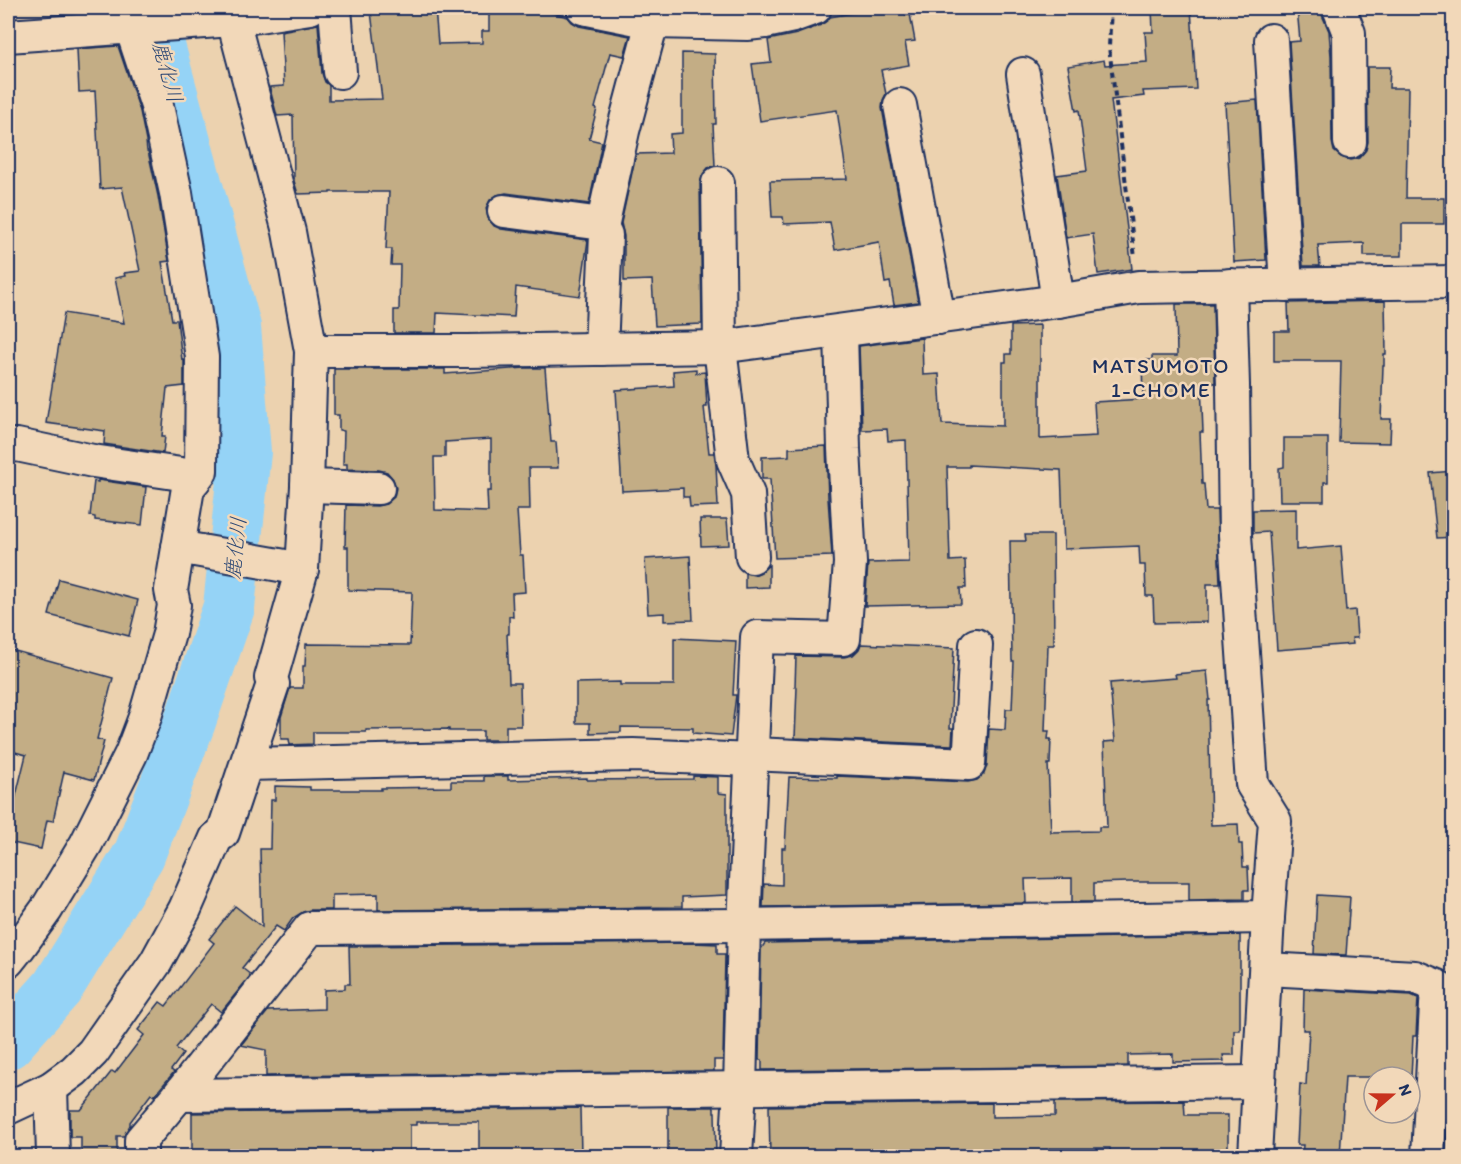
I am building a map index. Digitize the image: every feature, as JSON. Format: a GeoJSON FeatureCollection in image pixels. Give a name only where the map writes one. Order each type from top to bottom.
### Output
{"type":"FeatureCollection","features":[{"type":"Feature","properties":{"kind":"street"},"geometry":{"type":"LineString","coordinates":[[8,36],[233,20],[310,8]]}},
{"type":"Feature","properties":{"kind":"street"},"geometry":{"type":"LineString","coordinates":[[335,8],[340,72]]}},
{"type":"Feature","properties":{"kind":"street"},"geometry":{"type":"LineString","coordinates":[[583,8],[652,22],[717,24],[765,22],[815,8]]}},
{"type":"Feature","properties":{"kind":"street"},"geometry":{"type":"LineString","coordinates":[[1339,8],[1349,33],[1350,142]]}},
{"type":"Feature","properties":{"kind":"street"},"geometry":{"type":"LineString","coordinates":[[8,1108],[51,1088],[74,1071],[93,1052],[156,962],[185,909],[216,838],[223,833],[247,764],[273,684],[271,678],[302,569],[311,351],[289,232],[233,20]]}},
{"type":"Feature","properties":{"kind":"street"},"geometry":{"type":"LineString","coordinates":[[601,349],[606,235],[602,227],[622,131],[652,22]]}},
{"type":"Feature","properties":{"kind":"street"},"geometry":{"type":"LineString","coordinates":[[8,960],[46,910],[86,844],[131,754],[146,717],[169,634],[174,605],[171,590],[188,488],[201,471],[202,357],[176,193],[157,106],[131,27]]}},
{"type":"Feature","properties":{"kind":"street"},"geometry":{"type":"LineString","coordinates":[[1271,40],[1286,285]]}},
{"type":"Feature","properties":{"kind":"street"},"geometry":{"type":"LineString","coordinates":[[1023,74],[1058,301]]}},
{"type":"Feature","properties":{"kind":"street"},"geometry":{"type":"LineString","coordinates":[[900,105],[939,318]]}},
{"type":"Feature","properties":{"kind":"street"},"geometry":{"type":"LineString","coordinates":[[717,183],[720,347],[733,460],[748,494],[752,557]]}},
{"type":"Feature","properties":{"kind":"street"},"geometry":{"type":"LineString","coordinates":[[504,211],[595,224],[602,227]]}},
{"type":"Feature","properties":{"kind":"street"},"geometry":{"type":"LineString","coordinates":[[311,351],[720,347],[1058,301],[1139,287],[1454,282]]}},
{"type":"Feature","properties":{"kind":"street"},"geometry":{"type":"LineString","coordinates":[[1230,285],[1235,535],[1252,784],[1275,821],[1255,1156]]}},
{"type":"Feature","properties":{"kind":"street"},"geometry":{"type":"LineString","coordinates":[[736,1156],[758,637],[844,639],[850,563],[840,331]]}},
{"type":"Feature","properties":{"kind":"street"},"geometry":{"type":"LineString","coordinates":[[8,446],[195,478]]}},
{"type":"Feature","properties":{"kind":"street"},"geometry":{"type":"LineString","coordinates":[[307,486],[378,488]]}},
{"type":"Feature","properties":{"kind":"street"},"geometry":{"type":"LineString","coordinates":[[178,546],[302,569]]}},
{"type":"Feature","properties":{"kind":"street"},"geometry":{"type":"LineString","coordinates":[[247,764],[633,755],[969,764],[976,645]]}},
{"type":"Feature","properties":{"kind":"street"},"geometry":{"type":"LineString","coordinates":[[141,1156],[141,1140],[310,928],[744,925],[1268,917]]}},
{"type":"Feature","properties":{"kind":"street"},"geometry":{"type":"LineString","coordinates":[[1266,969],[1415,977],[1437,986],[1428,1156]]}},
{"type":"Feature","properties":{"kind":"street"},"geometry":{"type":"LineString","coordinates":[[179,1095],[1259,1082]]}},
{"type":"Feature","properties":{"kind":"street"},"geometry":{"type":"LineString","coordinates":[[51,1088],[53,1156]]}},
{"type":"Feature","properties":{"kind":"path"},"geometry":{"type":"LineString","coordinates":[[1111,8],[1109,47],[1139,287]]}},
{"type":"Feature","properties":{"kind":"building"},"geometry":{"type":"Polygon","coordinates":[[[401,8],[435,8],[438,44],[482,43],[482,31],[489,31],[489,10],[545,11],[568,17],[579,26],[630,36],[624,56],[610,53],[595,108],[597,109],[589,139],[602,142],[589,204],[506,193],[490,200],[486,208],[488,218],[494,226],[501,229],[588,240],[580,296],[516,287],[514,317],[437,313],[436,333],[394,333],[394,310],[399,310],[400,265],[391,265],[392,249],[386,249],[389,192],[298,194],[294,181],[293,115],[277,116],[270,89],[270,87],[284,86],[281,31],[318,24],[322,73],[325,82],[329,85],[329,100],[382,99],[371,12],[401,8]]]}},
{"type":"Feature","properties":{"kind":"building"},"geometry":{"type":"Polygon","coordinates":[[[879,8],[905,8],[906,15],[910,14],[915,41],[905,42],[909,65],[881,70],[886,94],[882,108],[918,302],[894,305],[890,282],[885,283],[879,242],[835,250],[830,222],[784,224],[783,217],[772,217],[770,181],[847,179],[837,110],[760,121],[752,64],[771,62],[768,40],[797,34],[821,25],[830,17],[879,8]]]}},
{"type":"Feature","properties":{"kind":"building"},"geometry":{"type":"Polygon","coordinates":[[[1152,8],[1191,8],[1196,89],[1143,91],[1144,96],[1111,100],[1132,269],[1098,274],[1093,234],[1066,238],[1057,175],[1087,171],[1079,110],[1076,111],[1068,66],[1104,60],[1105,65],[1147,62],[1145,32],[1153,32],[1152,8]]]}},
{"type":"Feature","properties":{"kind":"building"},"geometry":{"type":"Polygon","coordinates":[[[1297,8],[1321,8],[1329,31],[1332,142],[1334,151],[1341,157],[1350,160],[1359,158],[1366,150],[1368,142],[1367,67],[1390,67],[1389,88],[1408,88],[1406,198],[1444,198],[1444,224],[1402,224],[1402,256],[1364,256],[1364,243],[1318,245],[1320,266],[1303,266],[1289,42],[1300,41],[1297,8]]]}},
{"type":"Feature","properties":{"kind":"building"},"geometry":{"type":"Polygon","coordinates":[[[118,46],[140,111],[158,196],[169,261],[162,262],[172,320],[177,320],[182,360],[184,360],[184,386],[167,388],[162,436],[165,436],[163,453],[104,444],[105,431],[46,423],[64,313],[124,323],[115,278],[125,276],[124,273],[140,271],[122,187],[100,189],[95,91],[79,92],[77,49],[118,46]]]}},
{"type":"Feature","properties":{"kind":"building"},"geometry":{"type":"Polygon","coordinates":[[[682,53],[715,54],[716,124],[713,124],[715,166],[708,168],[700,183],[702,324],[655,326],[652,280],[624,281],[624,236],[621,223],[636,154],[671,153],[670,134],[682,133],[682,53]]]}},
{"type":"Feature","properties":{"kind":"building"},"geometry":{"type":"Polygon","coordinates":[[[1257,100],[1266,260],[1234,262],[1225,103],[1257,100]]]}},
{"type":"Feature","properties":{"kind":"building"},"geometry":{"type":"Polygon","coordinates":[[[1385,301],[1386,354],[1384,354],[1383,366],[1381,419],[1391,419],[1390,443],[1339,442],[1341,361],[1274,361],[1274,331],[1289,331],[1288,303],[1385,301]]]}},
{"type":"Feature","properties":{"kind":"building"},"geometry":{"type":"Polygon","coordinates":[[[1176,304],[1213,304],[1215,383],[1201,383],[1203,432],[1200,432],[1202,484],[1204,484],[1206,510],[1217,510],[1220,584],[1207,584],[1207,622],[1154,623],[1153,596],[1146,596],[1145,565],[1140,565],[1139,546],[1064,549],[1061,470],[969,465],[969,467],[947,467],[950,561],[965,560],[966,588],[960,588],[961,604],[865,606],[868,563],[909,562],[906,440],[888,441],[887,429],[862,430],[859,346],[922,338],[923,375],[939,374],[942,424],[1003,426],[1003,362],[1006,362],[1006,354],[1011,354],[1011,326],[1040,325],[1040,439],[1096,436],[1094,402],[1143,399],[1142,360],[1152,360],[1152,356],[1177,356],[1176,304]]]}},
{"type":"Feature","properties":{"kind":"building"},"geometry":{"type":"Polygon","coordinates":[[[545,368],[551,442],[556,442],[558,468],[529,468],[530,510],[517,510],[525,592],[512,593],[513,617],[509,616],[509,634],[507,634],[509,683],[520,683],[521,726],[506,726],[506,740],[483,740],[483,731],[366,730],[366,732],[313,732],[313,744],[290,745],[289,739],[281,739],[281,717],[290,688],[303,688],[306,644],[410,645],[412,592],[348,590],[348,547],[345,547],[346,505],[386,504],[394,497],[396,488],[387,472],[347,469],[347,464],[343,464],[344,431],[339,430],[339,415],[334,415],[334,369],[445,369],[445,374],[545,368]],[[491,439],[445,442],[445,457],[434,457],[435,510],[488,512],[487,491],[491,491],[491,439]]]}},
{"type":"Feature","properties":{"kind":"building"},"geometry":{"type":"Polygon","coordinates":[[[696,369],[696,373],[705,372],[707,407],[704,407],[709,453],[714,453],[716,465],[718,506],[690,507],[689,497],[683,497],[683,488],[622,491],[616,390],[674,386],[673,371],[696,369]]]}},
{"type":"Feature","properties":{"kind":"building"},"geometry":{"type":"Polygon","coordinates":[[[1284,438],[1328,438],[1328,482],[1324,482],[1324,501],[1280,501],[1279,468],[1284,467],[1284,438]]]}},
{"type":"Feature","properties":{"kind":"building"},"geometry":{"type":"Polygon","coordinates":[[[826,446],[832,556],[775,558],[770,479],[762,479],[762,457],[789,456],[789,448],[826,446]]]}},
{"type":"Feature","properties":{"kind":"building"},"geometry":{"type":"Polygon","coordinates":[[[1454,471],[1454,537],[1437,538],[1430,473],[1454,471]]]}},
{"type":"Feature","properties":{"kind":"building"},"geometry":{"type":"Polygon","coordinates":[[[98,480],[146,487],[142,525],[95,520],[95,517],[90,516],[94,481],[98,482],[98,480]]]}},
{"type":"Feature","properties":{"kind":"building"},"geometry":{"type":"Polygon","coordinates":[[[1296,509],[1296,550],[1341,546],[1346,611],[1355,610],[1357,638],[1352,638],[1353,644],[1277,650],[1269,532],[1253,533],[1253,510],[1296,509]]]}},
{"type":"Feature","properties":{"kind":"building"},"geometry":{"type":"Polygon","coordinates":[[[700,519],[727,519],[729,545],[701,546],[700,519]]]}},
{"type":"Feature","properties":{"kind":"building"},"geometry":{"type":"Polygon","coordinates":[[[1025,535],[1053,535],[1054,645],[1048,645],[1045,731],[1049,731],[1048,739],[1051,739],[1050,764],[1048,764],[1051,832],[1099,831],[1099,827],[1107,827],[1104,742],[1115,741],[1110,683],[1176,678],[1175,674],[1207,671],[1210,700],[1208,700],[1211,825],[1238,824],[1243,867],[1248,867],[1249,890],[1244,890],[1244,899],[1189,900],[1189,882],[1128,882],[1094,883],[1094,902],[1072,902],[1072,878],[1025,879],[1026,903],[763,907],[764,884],[782,885],[782,848],[785,848],[789,777],[837,778],[837,776],[968,782],[977,780],[984,774],[987,765],[989,729],[1005,730],[1006,709],[1012,709],[1014,661],[1012,661],[1010,541],[1026,541],[1025,535]]]}},
{"type":"Feature","properties":{"kind":"building"},"geometry":{"type":"Polygon","coordinates":[[[690,556],[693,620],[664,621],[664,613],[648,614],[645,559],[690,556]]]}},
{"type":"Feature","properties":{"kind":"building"},"geometry":{"type":"Polygon","coordinates":[[[769,565],[769,587],[745,588],[745,573],[754,575],[769,565]]]}},
{"type":"Feature","properties":{"kind":"building"},"geometry":{"type":"Polygon","coordinates":[[[59,579],[138,600],[129,636],[49,615],[59,579]]]}},
{"type":"Feature","properties":{"kind":"building"},"geometry":{"type":"Polygon","coordinates":[[[674,638],[736,641],[733,695],[736,695],[731,736],[693,733],[693,728],[621,727],[621,732],[590,733],[590,723],[576,723],[576,683],[620,682],[620,685],[674,685],[674,638]]]}},
{"type":"Feature","properties":{"kind":"building"},"geometry":{"type":"Polygon","coordinates":[[[861,644],[954,648],[950,728],[953,728],[952,745],[795,738],[796,656],[844,657],[853,655],[861,644]]]}},
{"type":"Feature","properties":{"kind":"building"},"geometry":{"type":"Polygon","coordinates":[[[8,649],[113,678],[97,739],[104,741],[94,780],[64,772],[53,821],[47,820],[41,849],[8,842],[8,815],[11,816],[26,755],[8,750],[8,649]]]}},
{"type":"Feature","properties":{"kind":"building"},"geometry":{"type":"Polygon","coordinates":[[[484,776],[508,776],[508,780],[718,777],[718,793],[727,794],[727,895],[682,897],[682,907],[378,910],[378,894],[332,895],[332,910],[303,912],[293,918],[284,931],[276,926],[242,968],[251,975],[221,1012],[211,1004],[176,1048],[183,1054],[171,1070],[174,1072],[154,1096],[151,1094],[130,1122],[124,1136],[117,1136],[117,1156],[81,1156],[81,1137],[70,1137],[70,1110],[81,1110],[112,1071],[115,1073],[144,1035],[138,1030],[160,1002],[166,1006],[214,943],[209,939],[235,906],[262,927],[260,849],[270,849],[271,800],[275,800],[275,786],[310,787],[310,790],[451,787],[451,781],[484,781],[484,776]]]}},
{"type":"Feature","properties":{"kind":"building"},"geometry":{"type":"Polygon","coordinates":[[[1317,895],[1350,897],[1346,955],[1314,954],[1317,895]]]}},
{"type":"Feature","properties":{"kind":"building"},"geometry":{"type":"Polygon","coordinates":[[[1240,935],[1240,1030],[1234,1030],[1234,1055],[1223,1055],[1224,1061],[1173,1062],[1173,1054],[1128,1055],[1128,1066],[762,1070],[762,1060],[759,1060],[761,949],[765,943],[1240,935]]]}},
{"type":"Feature","properties":{"kind":"building"},"geometry":{"type":"Polygon","coordinates":[[[717,944],[717,954],[725,954],[723,1060],[714,1060],[714,1071],[266,1076],[266,1050],[241,1045],[268,1011],[324,1009],[324,990],[345,989],[345,984],[350,984],[349,946],[717,944]]]}},
{"type":"Feature","properties":{"kind":"building"},"geometry":{"type":"Polygon","coordinates":[[[1304,989],[1411,995],[1418,998],[1412,1065],[1362,1065],[1362,1077],[1345,1077],[1340,1156],[1302,1156],[1303,1145],[1297,1145],[1300,1084],[1306,1085],[1309,1030],[1303,1030],[1304,989]]]}},
{"type":"Feature","properties":{"kind":"building"},"geometry":{"type":"Polygon","coordinates":[[[1184,1101],[1185,1115],[1228,1115],[1228,1154],[1192,1154],[1192,1151],[1134,1151],[1134,1156],[1110,1156],[1110,1148],[1049,1148],[1049,1156],[770,1156],[769,1106],[992,1103],[992,1117],[1055,1116],[1055,1102],[1184,1101]]]}},
{"type":"Feature","properties":{"kind":"building"},"geometry":{"type":"Polygon","coordinates":[[[668,1107],[714,1107],[716,1156],[668,1156],[668,1107]]]}},
{"type":"Feature","properties":{"kind":"building"},"geometry":{"type":"Polygon","coordinates":[[[580,1108],[581,1156],[479,1156],[479,1122],[416,1122],[416,1125],[410,1125],[410,1156],[192,1156],[192,1113],[580,1108]]]}},
{"type":"Feature","properties":{"kind":"waterway","name":"鹿化川"},"geometry":{"type":"LineString","coordinates":[[8,1043],[57,988],[139,855],[189,724],[229,607],[245,452],[235,327],[155,31],[151,8]]}},
{"type":"Feature","properties":{"kind":"district","name":"MATSUMOTO 1-CHOME"},"geometry":{"type":"Point","coordinates":[1161,377]}}]}
